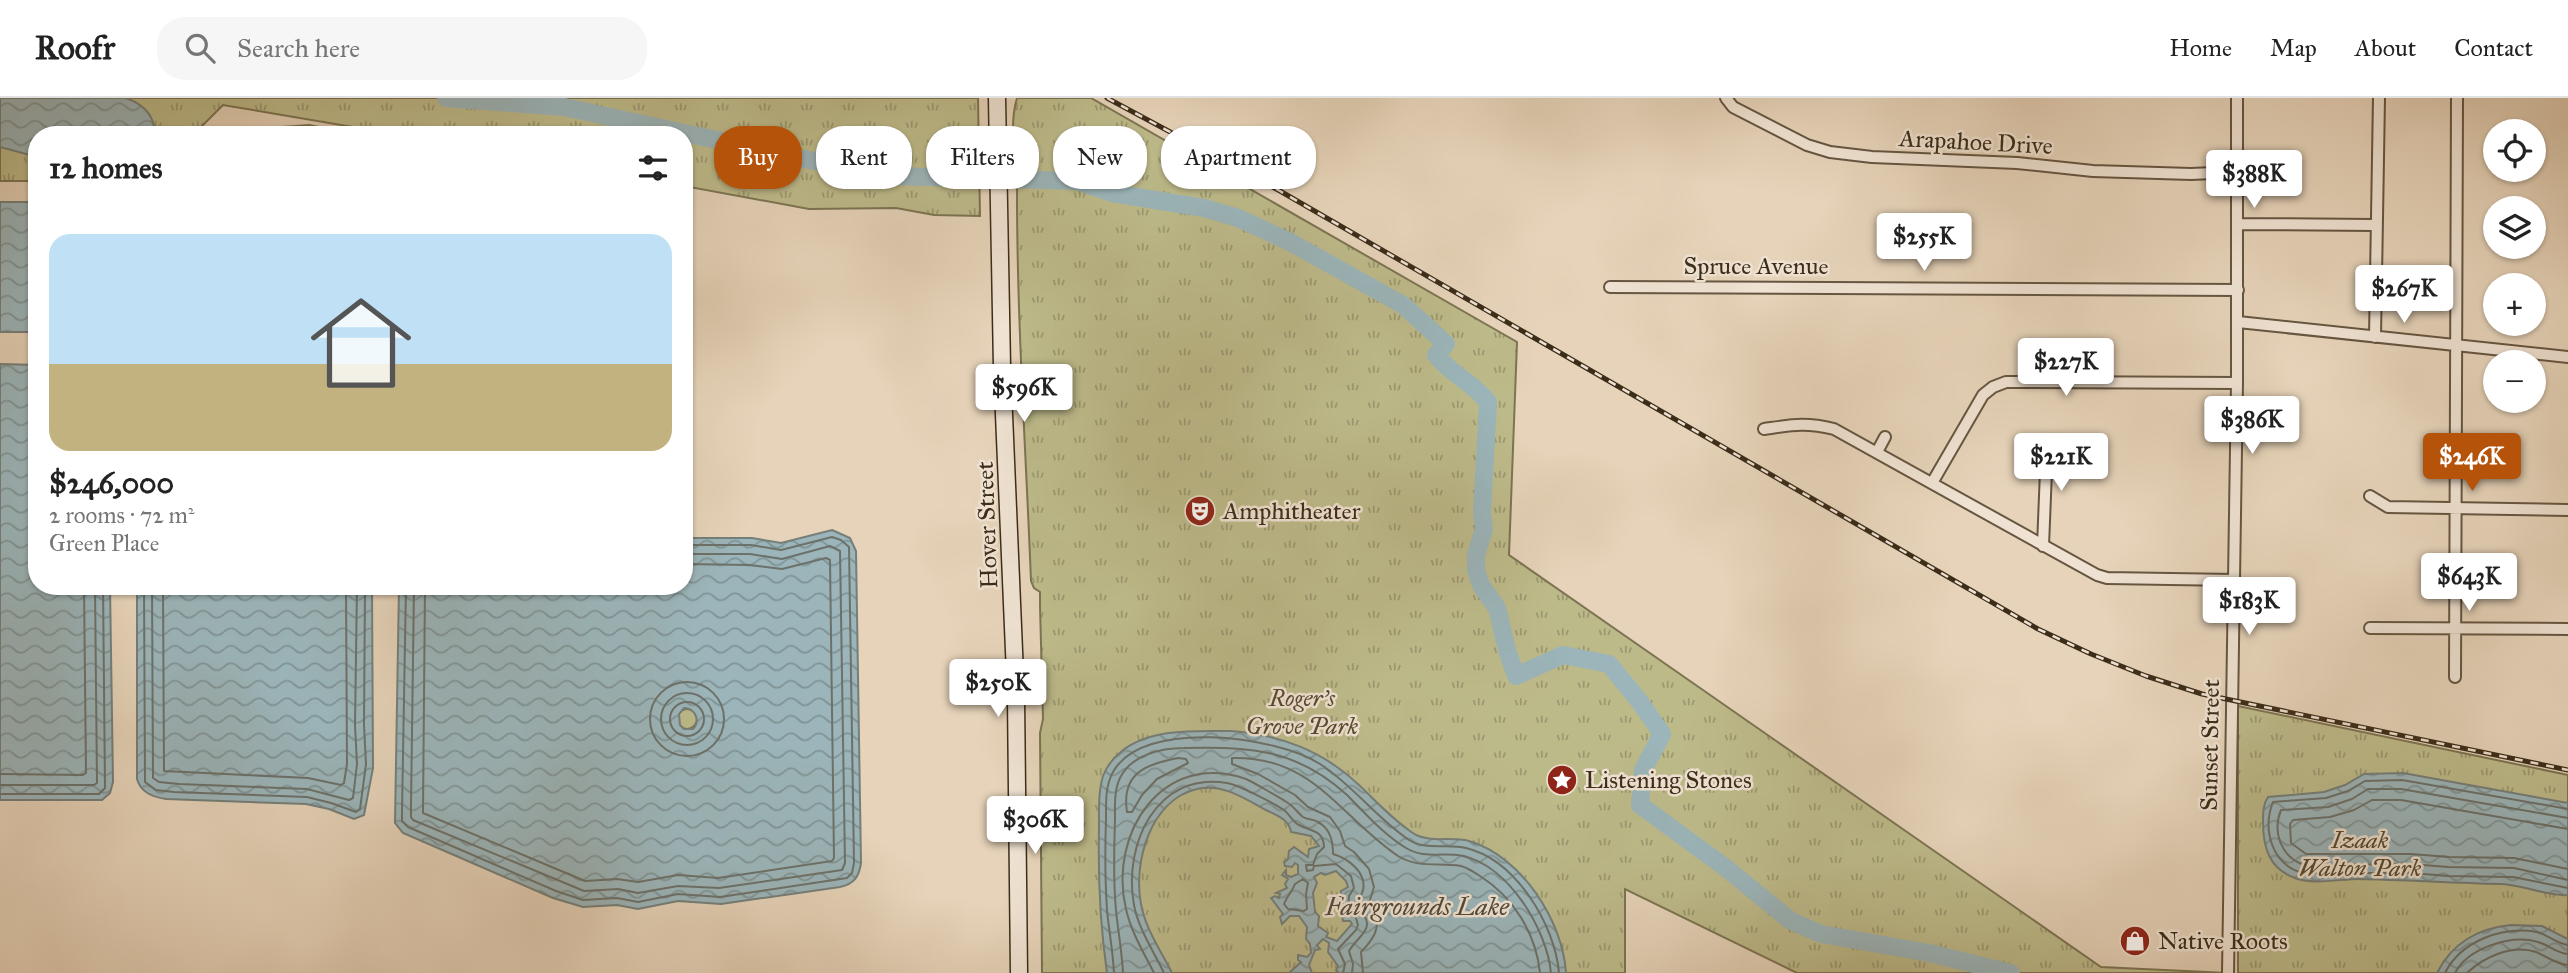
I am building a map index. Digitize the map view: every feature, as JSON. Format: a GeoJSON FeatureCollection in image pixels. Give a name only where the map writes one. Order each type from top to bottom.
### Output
{"type":"FeatureCollection","features":[{"type":"Feature","properties":{"kind":"main road","name":"Hover Street"},"geometry":{"type":"LineString","coordinates":[[997,98],[1016,740],[1019,973]]}},
{"type":"Feature","properties":{"kind":"street","name":"Arapahoe Drive"},"geometry":{"type":"LineString","coordinates":[[1726,98],[1733,107],[1807,145],[1830,152],[1872,157],[2017,163],[2093,171],[2191,174],[2238,172]]}},
{"type":"Feature","properties":{"kind":"street","name":"Sunset Street"},"geometry":{"type":"LineString","coordinates":[[2228,973],[2238,322],[2237,98]]}},
{"type":"Feature","properties":{"kind":"street"},"geometry":{"type":"LineString","coordinates":[[2375,337],[2379,98]]}},
{"type":"Feature","properties":{"kind":"street"},"geometry":{"type":"LineString","coordinates":[[2455,677],[2457,98]]}},
{"type":"Feature","properties":{"kind":"street"},"geometry":{"type":"LineString","coordinates":[[2238,225],[2375,225]]}},
{"type":"Feature","properties":{"kind":"street","name":"Spruce Avenue"},"geometry":{"type":"LineString","coordinates":[[1610,286],[2238,290]]}},
{"type":"Feature","properties":{"kind":"street"},"geometry":{"type":"LineString","coordinates":[[2238,322],[2568,357]]}},
{"type":"Feature","properties":{"kind":"street"},"geometry":{"type":"LineString","coordinates":[[1932,483],[1983,395],[2006,382],[2237,383]]}},
{"type":"Feature","properties":{"kind":"street"},"geometry":{"type":"LineString","coordinates":[[1764,429],[1793,423],[1833,429],[2086,570],[2106,578],[2234,580]]}},
{"type":"Feature","properties":{"kind":"street"},"geometry":{"type":"LineString","coordinates":[[1877,452],[1885,437]]}},
{"type":"Feature","properties":{"kind":"street"},"geometry":{"type":"LineString","coordinates":[[2036,452],[2046,471],[2043,546]]}},
{"type":"Feature","properties":{"kind":"street"},"geometry":{"type":"LineString","coordinates":[[2370,496],[2388,507],[2568,510]]}},
{"type":"Feature","properties":{"kind":"street"},"geometry":{"type":"LineString","coordinates":[[2370,628],[2568,629]]}},
{"type":"Feature","properties":{"kind":"green space"},"geometry":{"type":"Polygon","coordinates":[[[0,98],[978,98],[978,126],[926,126],[926,189],[980,189],[980,216],[934,215],[896,208],[809,209],[693,188],[693,126],[347,126],[223,105],[202,126],[28,126],[28,181],[0,181],[0,98]]]}},
{"type":"Feature","properties":{"kind":"green space","name":"Roger's Grove Park"},"geometry":{"type":"Polygon","coordinates":[[[1017,98],[1091,98],[1140,126],[1053,126],[1053,189],[1147,189],[1147,130],[1161,138],[1161,189],[1250,189],[1517,342],[1509,555],[2101,967],[2228,973],[1797,973],[1625,889],[1625,973],[1042,973],[1040,733],[1043,719],[1040,592],[1034,588],[1031,581],[1017,242],[1017,189],[1039,189],[1039,126],[1013,126],[1017,98]]]}},
{"type":"Feature","properties":{"kind":"green space","name":"Izaak Walton Park"},"geometry":{"type":"Polygon","coordinates":[[[2238,706],[2568,775],[2568,973],[2238,973],[2238,706]]]}},
{"type":"Feature","properties":{"kind":"green space"},"geometry":{"type":"Polygon","coordinates":[[[687,709],[694,712],[697,719],[694,726],[687,729],[680,726],[677,719],[680,712],[687,709]]]}},
{"type":"Feature","properties":{"kind":"water"},"geometry":{"type":"Polygon","coordinates":[[[0,98],[126,98],[147,112],[154,126],[28,126],[28,155],[0,147],[0,98]]]}},
{"type":"Feature","properties":{"kind":"water"},"geometry":{"type":"Polygon","coordinates":[[[0,202],[28,202],[28,332],[0,332],[0,202]]]}},
{"type":"Feature","properties":{"kind":"water"},"geometry":{"type":"Polygon","coordinates":[[[0,364],[28,365],[28,595],[110,595],[113,782],[110,793],[102,800],[0,800],[0,364]]]}},
{"type":"Feature","properties":{"kind":"water"},"geometry":{"type":"Polygon","coordinates":[[[832,530],[850,538],[856,551],[861,863],[852,882],[840,887],[721,904],[678,901],[638,909],[617,905],[583,907],[553,898],[403,833],[395,823],[399,595],[693,595],[693,538],[752,538],[781,543],[832,530]],[[684,708],[679,714],[680,725],[684,729],[693,729],[695,726],[697,719],[694,713],[684,708]]]}},
{"type":"Feature","properties":{"kind":"water"},"geometry":{"type":"Polygon","coordinates":[[[137,595],[372,595],[373,768],[364,815],[354,819],[306,804],[166,799],[145,791],[137,779],[137,595]]]}},
{"type":"Feature","properties":{"kind":"water","name":"Fairgrounds Lake"},"geometry":{"type":"Polygon","coordinates":[[[1231,731],[1266,736],[1300,746],[1345,773],[1393,818],[1416,835],[1429,839],[1469,841],[1506,861],[1536,893],[1548,912],[1563,953],[1566,973],[1339,973],[1336,970],[1338,966],[1328,952],[1329,943],[1323,939],[1317,945],[1320,949],[1315,950],[1309,965],[1312,973],[1289,973],[1301,962],[1298,955],[1307,957],[1311,953],[1306,939],[1307,927],[1299,916],[1290,916],[1282,924],[1280,917],[1283,914],[1271,898],[1279,898],[1280,894],[1276,893],[1287,888],[1285,884],[1288,879],[1282,875],[1286,870],[1286,875],[1291,877],[1298,874],[1298,865],[1295,863],[1292,867],[1285,866],[1289,851],[1294,847],[1308,857],[1309,849],[1319,846],[1311,836],[1291,832],[1282,818],[1242,797],[1225,790],[1207,788],[1181,795],[1167,806],[1148,835],[1143,852],[1139,888],[1143,913],[1172,973],[1107,973],[1099,865],[1100,796],[1105,772],[1119,753],[1146,738],[1174,732],[1231,731]],[[1336,871],[1314,877],[1317,883],[1313,893],[1315,912],[1319,916],[1318,926],[1328,933],[1326,937],[1337,941],[1352,924],[1350,921],[1343,921],[1341,910],[1341,891],[1348,887],[1336,871]]]}},
{"type":"Feature","properties":{"kind":"water"},"geometry":{"type":"Polygon","coordinates":[[[2403,773],[2568,803],[2568,895],[2499,884],[2359,879],[2310,881],[2286,874],[2273,863],[2266,848],[2263,831],[2264,809],[2268,797],[2324,792],[2345,785],[2364,774],[2403,773]]]}},
{"type":"Feature","properties":{"kind":"water"},"geometry":{"type":"Polygon","coordinates":[[[2511,925],[2542,926],[2568,939],[2568,973],[2437,973],[2450,953],[2468,939],[2488,930],[2511,925]]]}},
{"type":"Feature","properties":{"kind":"waterway"},"geometry":{"type":"LineString","coordinates":[[446,98],[564,107],[652,126]]}},
{"type":"Feature","properties":{"kind":"waterway"},"geometry":{"type":"LineString","coordinates":[[693,135],[870,173],[893,176],[1077,181],[1112,193],[1204,208],[1238,218],[1290,242],[1403,305],[1446,344],[1436,355],[1488,402],[1482,513],[1484,529],[1476,555],[1476,570],[1481,585],[1497,608],[1516,676],[1563,655],[1609,664],[1662,734],[1643,770],[1640,805],[1726,868],[1791,921],[1821,934],[1929,953],[2011,973]]}},
{"type":"Feature","properties":{"kind":"railway"},"geometry":{"type":"LineString","coordinates":[[1107,98],[1280,191],[2038,629],[2091,654],[2202,694],[2568,770]]}},
{"type":"Feature","properties":{"kind":"place","name":"Amphitheater"},"geometry":{"type":"Point","coordinates":[1200,511]}},
{"type":"Feature","properties":{"kind":"place","name":"Listening Stones"},"geometry":{"type":"Point","coordinates":[1562,780]}},
{"type":"Feature","properties":{"kind":"place","name":"Native Roots"},"geometry":{"type":"Point","coordinates":[2135,941]}}]}
